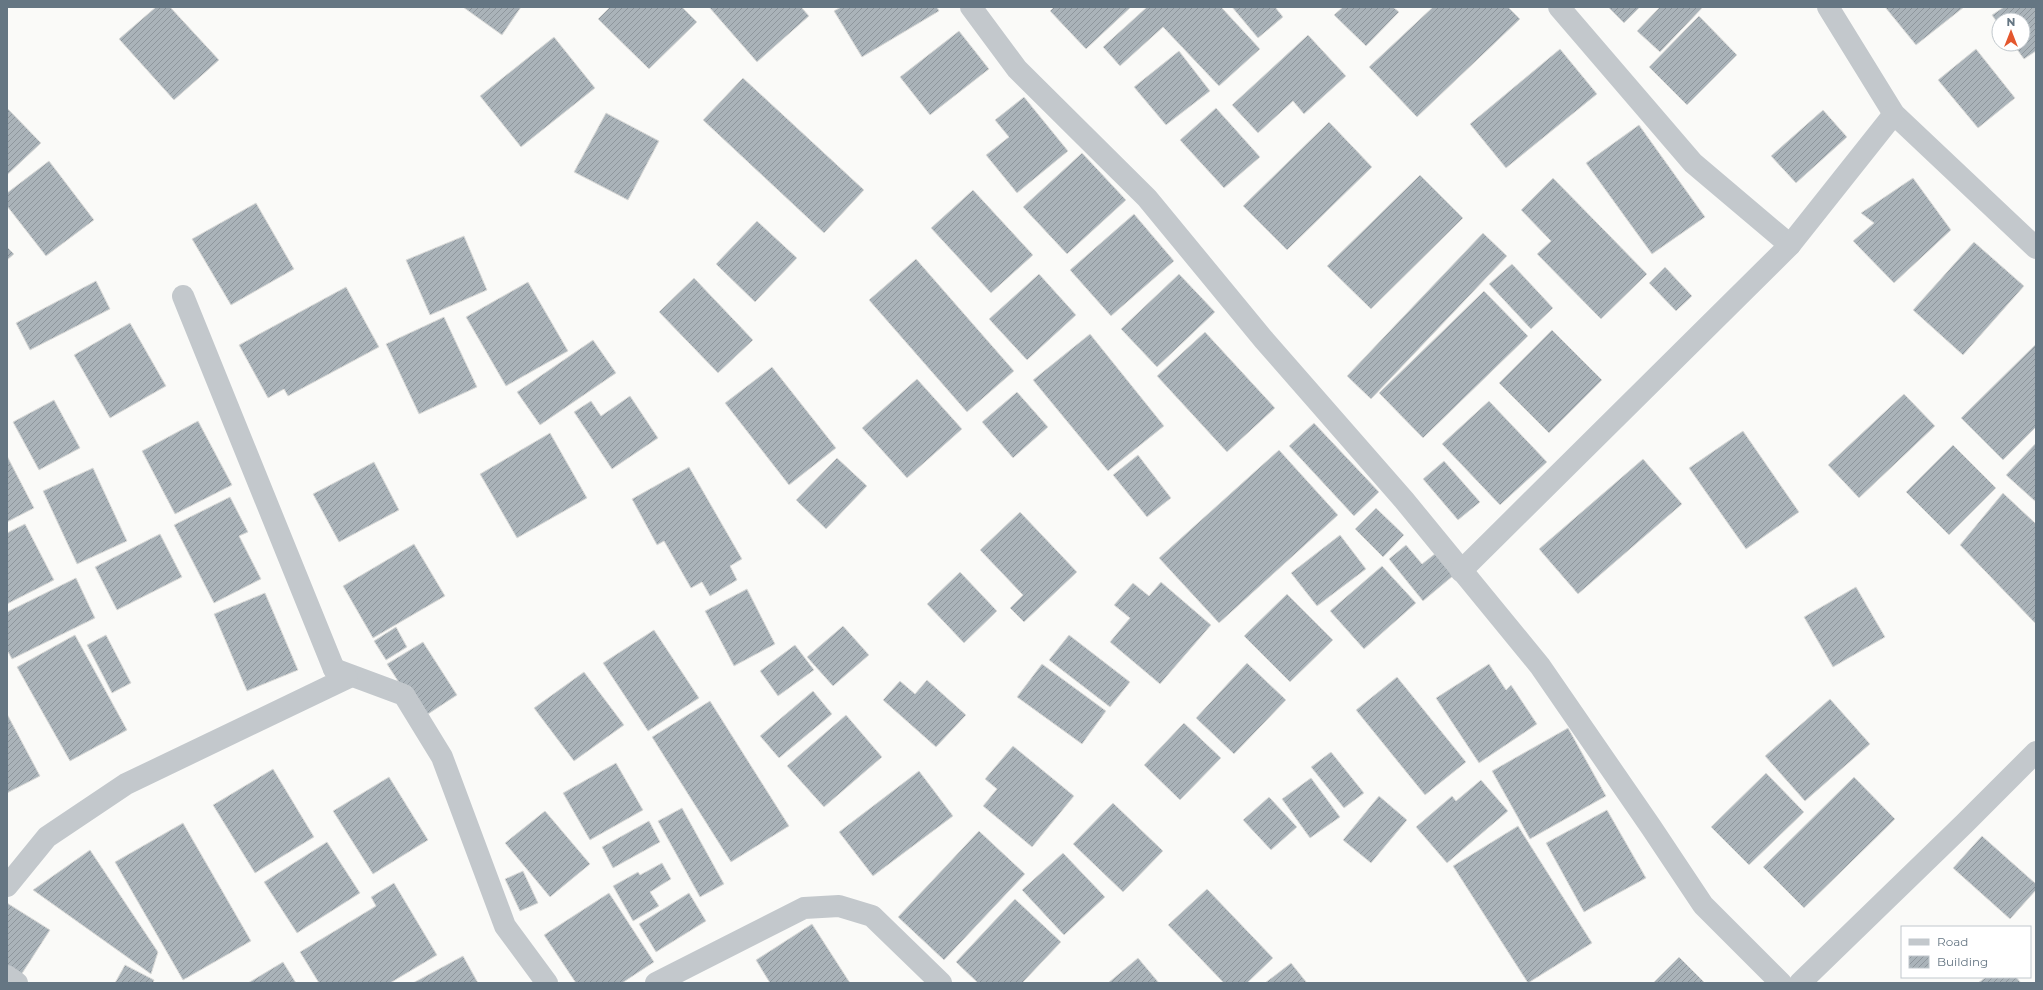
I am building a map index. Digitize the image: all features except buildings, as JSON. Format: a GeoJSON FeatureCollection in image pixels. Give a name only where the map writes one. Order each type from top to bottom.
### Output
{"type":"FeatureCollection","features":[{"type":"Feature","properties":{"kind":"street"},"geometry":{"type":"LineString","coordinates":[[971,7],[1017,69],[1147,198],[1264,340],[1399,494],[1540,666],[1652,827],[1703,905],[1781,983]]}},
{"type":"Feature","properties":{"kind":"street"},"geometry":{"type":"LineString","coordinates":[[1559,7],[1693,163],[1790,245]]}},
{"type":"Feature","properties":{"kind":"street"},"geometry":{"type":"LineString","coordinates":[[1828,7],[1894,114],[2036,248]]}},
{"type":"Feature","properties":{"kind":"street"},"geometry":{"type":"LineString","coordinates":[[1462,571],[1790,245],[1894,114]]}},
{"type":"Feature","properties":{"kind":"street"},"geometry":{"type":"LineString","coordinates":[[7,886],[47,837],[126,784],[347,678],[334,669],[183,296]]}},
{"type":"Feature","properties":{"kind":"street"},"geometry":{"type":"LineString","coordinates":[[334,669],[404,696],[442,757],[505,926],[547,983]]}},
{"type":"Feature","properties":{"kind":"street"},"geometry":{"type":"LineString","coordinates":[[1800,983],[2036,752]]}},
{"type":"Feature","properties":{"kind":"street"},"geometry":{"type":"LineString","coordinates":[[656,983],[804,908],[839,906],[872,916],[942,983]]}},
{"type":"Feature","properties":{"kind":"street"},"geometry":{"type":"LineString","coordinates":[[7,976],[17,983]]}}]}
